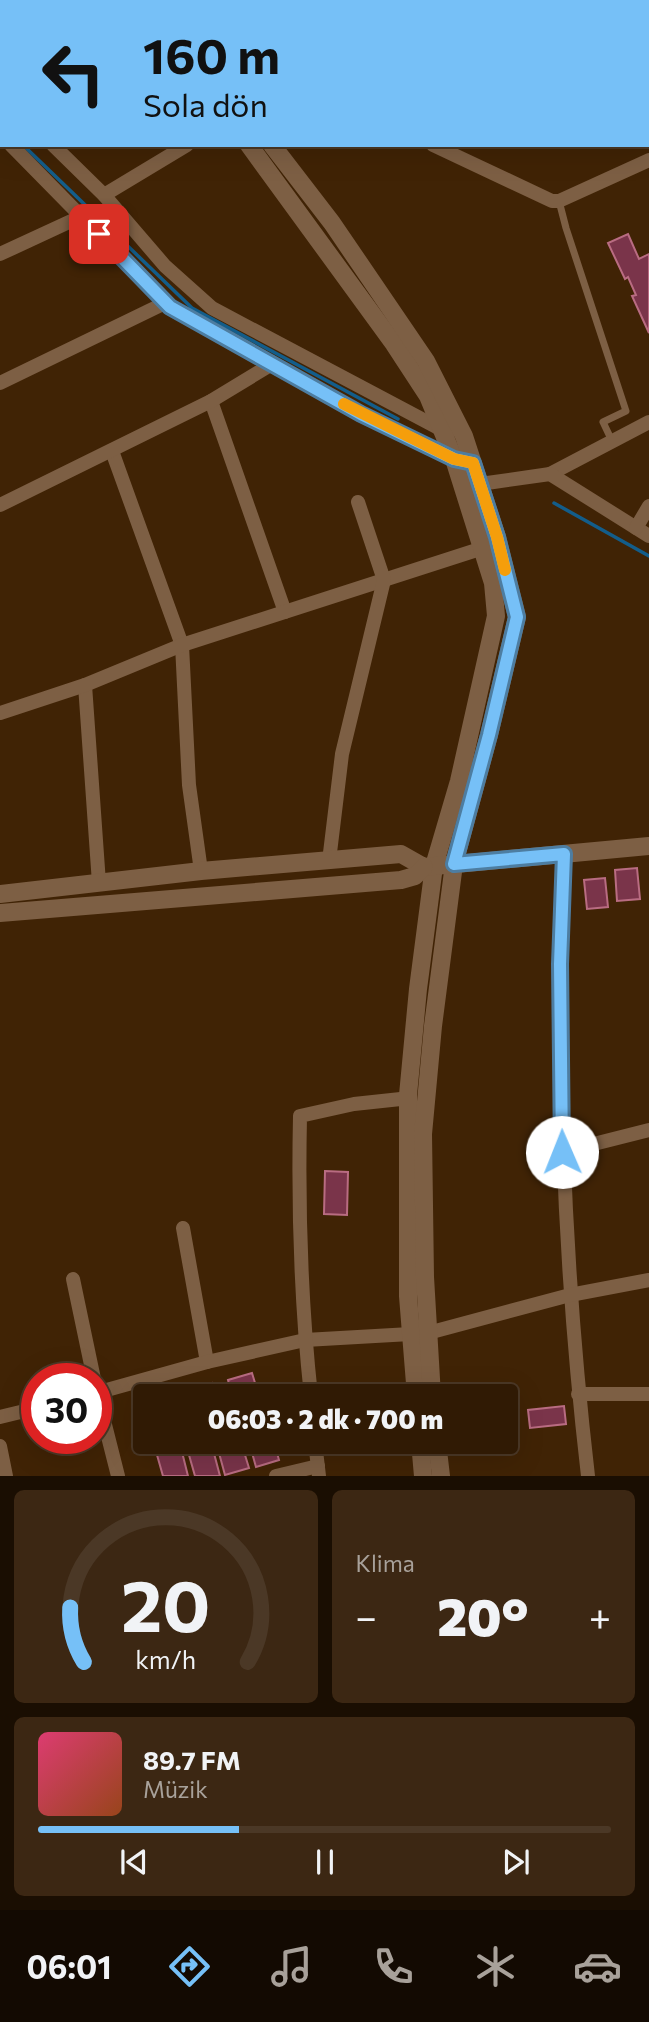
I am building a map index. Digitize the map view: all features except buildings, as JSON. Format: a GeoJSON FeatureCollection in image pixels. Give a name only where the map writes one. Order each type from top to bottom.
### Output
{"type":"FeatureCollection","features":[{"type":"Feature","properties":{"kind":"street"},"geometry":{"type":"LineString","coordinates":[[13,147],[165,303],[361,414],[454,459],[473,463]]}},
{"type":"Feature","properties":{"kind":"street"},"geometry":{"type":"LineString","coordinates":[[55,147],[104,195],[165,266],[212,308],[443,432],[464,436]]}},
{"type":"Feature","properties":{"kind":"street"},"geometry":{"type":"LineString","coordinates":[[104,195],[184,147]]}},
{"type":"Feature","properties":{"kind":"street"},"geometry":{"type":"LineString","coordinates":[[250,147],[428,396],[454,459],[472,486],[497,537],[517,617],[454,864],[433,1026],[423,1134],[417,1384]]}},
{"type":"Feature","properties":{"kind":"street"},"geometry":{"type":"LineString","coordinates":[[274,147],[332,223],[426,360],[464,436],[473,463],[472,486],[483,548],[493,583],[495,616],[459,781],[429,867],[418,989],[410,1098],[408,1296],[420,1335],[430,1384]]}},
{"type":"Feature","properties":{"kind":"street"},"geometry":{"type":"LineString","coordinates":[[437,147],[544,199],[559,201],[649,160]]}},
{"type":"Feature","properties":{"kind":"street"},"geometry":{"type":"LineString","coordinates":[[0,254],[82,216]]}},
{"type":"Feature","properties":{"kind":"street"},"geometry":{"type":"LineString","coordinates":[[0,383],[165,303]]}},
{"type":"Feature","properties":{"kind":"street"},"geometry":{"type":"LineString","coordinates":[[0,506],[211,401],[272,364]]}},
{"type":"Feature","properties":{"kind":"street"},"geometry":{"type":"LineString","coordinates":[[211,401],[285,612]]}},
{"type":"Feature","properties":{"kind":"street"},"geometry":{"type":"LineString","coordinates":[[472,486],[550,474],[649,422]]}},
{"type":"Feature","properties":{"kind":"street"},"geometry":{"type":"LineString","coordinates":[[112,451],[182,645],[189,785],[201,871]]}},
{"type":"Feature","properties":{"kind":"street"},"geometry":{"type":"LineString","coordinates":[[550,474],[643,532],[649,506]]}},
{"type":"Feature","properties":{"kind":"street"},"geometry":{"type":"LineString","coordinates":[[329,861],[342,754],[384,580],[358,502]]}},
{"type":"Feature","properties":{"kind":"street"},"geometry":{"type":"LineString","coordinates":[[0,713],[85,685],[182,645],[483,548]]}},
{"type":"Feature","properties":{"kind":"street"},"geometry":{"type":"LineString","coordinates":[[85,685],[99,883]]}},
{"type":"Feature","properties":{"kind":"street"},"geometry":{"type":"LineString","coordinates":[[0,913],[401,880],[415,876],[429,867],[649,846]]}},
{"type":"Feature","properties":{"kind":"street"},"geometry":{"type":"LineString","coordinates":[[0,894],[201,871],[401,854],[429,867]]}},
{"type":"Feature","properties":{"kind":"street"},"geometry":{"type":"LineString","coordinates":[[564,854],[560,964],[562,1152],[570,1295],[588,1476]]}},
{"type":"Feature","properties":{"kind":"street"},"geometry":{"type":"LineString","coordinates":[[310,1384],[305,1340],[298,1184],[300,1116],[354,1104],[410,1098]]}},
{"type":"Feature","properties":{"kind":"street"},"geometry":{"type":"LineString","coordinates":[[562,1152],[649,1130]]}},
{"type":"Feature","properties":{"kind":"street"},"geometry":{"type":"LineString","coordinates":[[183,1228],[207,1362]]}},
{"type":"Feature","properties":{"kind":"street"},"geometry":{"type":"LineString","coordinates":[[72,1279],[90,1363]]}},
{"type":"Feature","properties":{"kind":"street"},"geometry":{"type":"LineString","coordinates":[[112,1388],[207,1362],[305,1340],[420,1335],[570,1295],[649,1280]]}},
{"type":"Feature","properties":{"kind":"street"},"geometry":{"type":"LineString","coordinates":[[578,1394],[649,1394]]}},
{"type":"Feature","properties":{"kind":"street"},"geometry":{"type":"LineString","coordinates":[[0,1416],[21,1411]]}},
{"type":"Feature","properties":{"kind":"street"},"geometry":{"type":"LineString","coordinates":[[0,1447],[6,1476]]}},
{"type":"Feature","properties":{"kind":"street"},"geometry":{"type":"LineString","coordinates":[[112,1453],[118,1476]]}},
{"type":"Feature","properties":{"kind":"street"},"geometry":{"type":"LineString","coordinates":[[421,1454],[423,1476]]}},
{"type":"Feature","properties":{"kind":"street"},"geometry":{"type":"LineString","coordinates":[[438,1454],[441,1476]]}},
{"type":"Feature","properties":{"kind":"street"},"geometry":{"type":"LineString","coordinates":[[275,1476],[319,1471]]}},
{"type":"Feature","properties":{"kind":"lane"},"geometry":{"type":"LineString","coordinates":[[559,201],[626,411],[603,422],[612,442]]}},
{"type":"Feature","properties":{"kind":"waterway"},"geometry":{"type":"LineString","coordinates":[[25,147],[192,308],[398,419]]}},
{"type":"Feature","properties":{"kind":"waterway"},"geometry":{"type":"LineString","coordinates":[[554,503],[649,556]]}},
{"type":"Feature","properties":{"kind":"slow traffic"},"geometry":{"type":"LineString","coordinates":[[344,404],[454,459],[473,463],[505,570]]}},
{"type":"Feature","properties":{"kind":"route"},"geometry":{"type":"LineString","coordinates":[[99,234],[170,307],[361,414],[454,459],[473,463],[497,537],[517,617],[454,864],[564,854],[560,964],[562,1152]]}}]}
